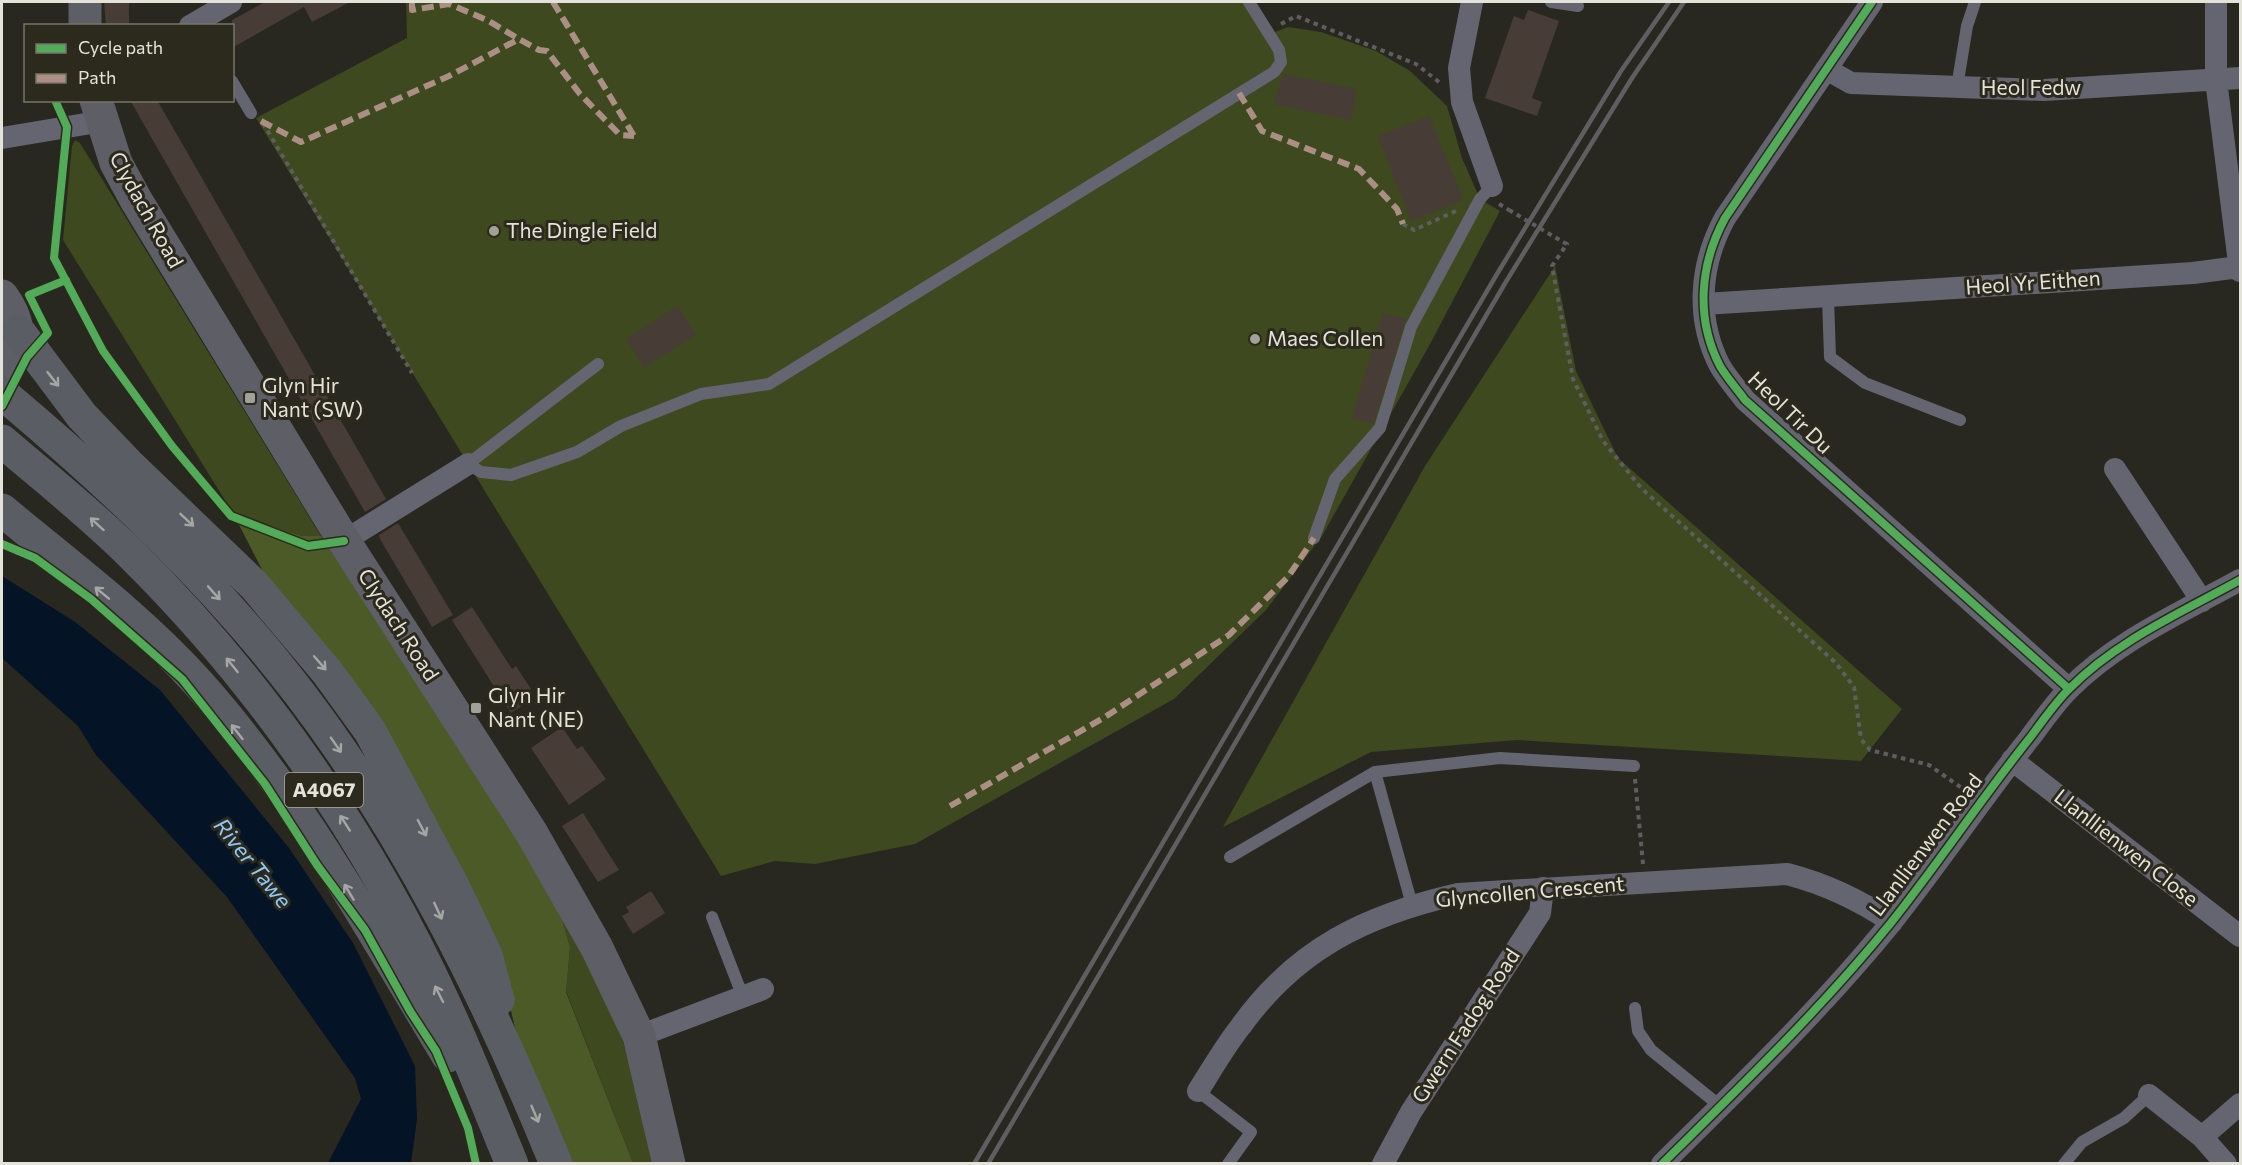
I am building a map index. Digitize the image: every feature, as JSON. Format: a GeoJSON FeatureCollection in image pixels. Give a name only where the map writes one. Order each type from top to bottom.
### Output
{"type":"FeatureCollection","features":[{"type":"Feature","properties":{"kind":"main road"},"geometry":{"type":"LineString","coordinates":[[85,2],[85,24]]}},
{"type":"Feature","properties":{"kind":"main road","name":"Clydach Road"},"geometry":{"type":"LineString","coordinates":[[99,111],[116,163],[136,201],[344,541],[531,832],[597,948],[639,1036],[669,1164]]}},
{"type":"Feature","properties":{"kind":"main road"},"geometry":{"type":"LineString","coordinates":[[2,296],[15,318],[19,332],[82,416],[129,465],[254,585],[328,672],[370,731],[454,888],[486,955],[515,1068]]}},
{"type":"Feature","properties":{"kind":"main road"},"geometry":{"type":"LineString","coordinates":[[3,381],[19,332]]}},
{"type":"Feature","properties":{"kind":"main road","name":"A4067"},"geometry":{"type":"LineString","coordinates":[[3,381],[68,449],[155,530],[212,590],[300,694],[340,750],[428,889],[515,1068],[556,1164]]}},
{"type":"Feature","properties":{"kind":"main road","name":"A4067"},"geometry":{"type":"LineString","coordinates":[[2,441],[131,554],[228,660],[312,771],[399,915],[445,1005],[511,1161]]}},
{"type":"Feature","properties":{"kind":"main road"},"geometry":{"type":"LineString","coordinates":[[2,510],[132,617],[199,684],[232,725],[331,861],[511,1161]]}},
{"type":"Feature","properties":{"kind":"street"},"geometry":{"type":"LineString","coordinates":[[202,17],[231,2]]}},
{"type":"Feature","properties":{"kind":"street"},"geometry":{"type":"LineString","coordinates":[[1472,2],[1459,68],[1462,102],[1486,193]]}},
{"type":"Feature","properties":{"kind":"street","name":"Heol Tir Du"},"geometry":{"type":"LineString","coordinates":[[1872,2],[1725,218],[1712,243],[1705,273],[1704,304],[1707,334],[1721,367],[1745,400],[2068,689]]}},
{"type":"Feature","properties":{"kind":"street"},"geometry":{"type":"LineString","coordinates":[[2216,2],[2216,80],[2240,269]]}},
{"type":"Feature","properties":{"kind":"street","name":"Heol Fedw"},"geometry":{"type":"LineString","coordinates":[[1826,69],[1851,83],[2044,90],[2241,78]]}},
{"type":"Feature","properties":{"kind":"street"},"geometry":{"type":"LineString","coordinates":[[2,138],[99,111]]}},
{"type":"Feature","properties":{"kind":"street","name":"Heol Yr Eithen"},"geometry":{"type":"LineString","coordinates":[[1704,304],[2240,269]]}},
{"type":"Feature","properties":{"kind":"street"},"geometry":{"type":"LineString","coordinates":[[344,541],[468,464]]}},
{"type":"Feature","properties":{"kind":"street"},"geometry":{"type":"LineString","coordinates":[[2115,468],[2202,601]]}},
{"type":"Feature","properties":{"kind":"street","name":"Llanllienwen Road"},"geometry":{"type":"LineString","coordinates":[[1662,1164],[1802,1026],[1892,922],[2012,760],[2068,689],[2106,657],[2241,580]]}},
{"type":"Feature","properties":{"kind":"street","name":"Llanllienwen Close"},"geometry":{"type":"LineString","coordinates":[[2012,760],[2241,936]]}},
{"type":"Feature","properties":{"kind":"street","name":"Glyncollen Crescent"},"geometry":{"type":"LineString","coordinates":[[1198,1091],[1241,1025],[1268,992],[1295,967],[1363,923],[1412,905],[1458,894],[1787,873],[1822,883],[1860,900],[1892,922]]}},
{"type":"Feature","properties":{"kind":"street","name":"Gwern Fadog Road"},"geometry":{"type":"LineString","coordinates":[[1383,1164],[1411,1112],[1540,913],[1543,888]]}},
{"type":"Feature","properties":{"kind":"street"},"geometry":{"type":"LineString","coordinates":[[639,1036],[753,993]]}},
{"type":"Feature","properties":{"kind":"street"},"geometry":{"type":"LineString","coordinates":[[2149,1095],[2202,1137],[2226,1164]]}},
{"type":"Feature","properties":{"kind":"street"},"geometry":{"type":"LineString","coordinates":[[2202,1137],[2241,1104]]}},
{"type":"Feature","properties":{"kind":"lane"},"geometry":{"type":"LineString","coordinates":[[598,364],[468,464],[481,472],[511,475],[577,452],[621,426],[681,402],[726,389],[769,384],[1274,72],[1281,62],[1279,50],[1249,2]]}},
{"type":"Feature","properties":{"kind":"lane"},"geometry":{"type":"LineString","coordinates":[[1551,2],[1578,6]]}},
{"type":"Feature","properties":{"kind":"lane"},"geometry":{"type":"LineString","coordinates":[[1958,87],[1968,26],[1975,2]]}},
{"type":"Feature","properties":{"kind":"lane"},"geometry":{"type":"LineString","coordinates":[[234,84],[251,113]]}},
{"type":"Feature","properties":{"kind":"lane"},"geometry":{"type":"LineString","coordinates":[[1314,538],[1335,479],[1380,428],[1411,327],[1486,193]]}},
{"type":"Feature","properties":{"kind":"lane"},"geometry":{"type":"LineString","coordinates":[[1828,297],[1830,357],[1865,383],[1960,420]]}},
{"type":"Feature","properties":{"kind":"lane"},"geometry":{"type":"LineString","coordinates":[[1230,857],[1375,772],[1500,758],[1634,766]]}},
{"type":"Feature","properties":{"kind":"lane"},"geometry":{"type":"LineString","coordinates":[[1375,772],[1412,905]]}},
{"type":"Feature","properties":{"kind":"lane"},"geometry":{"type":"LineString","coordinates":[[712,917],[753,993]]}},
{"type":"Feature","properties":{"kind":"lane"},"geometry":{"type":"LineString","coordinates":[[1635,1008],[1638,1030],[1651,1050],[1720,1106]]}},
{"type":"Feature","properties":{"kind":"lane"},"geometry":{"type":"LineString","coordinates":[[1198,1091],[1251,1132],[1228,1164]]}},
{"type":"Feature","properties":{"kind":"lane"},"geometry":{"type":"LineString","coordinates":[[2064,1164],[2082,1142],[2124,1118],[2149,1095]]}},
{"type":"Feature","properties":{"kind":"path"},"geometry":{"type":"LineString","coordinates":[[1269,34],[1279,25],[1296,16],[1416,64],[1462,102]]}},
{"type":"Feature","properties":{"kind":"path"},"geometry":{"type":"LineString","coordinates":[[251,113],[261,120],[412,373]]}},
{"type":"Feature","properties":{"kind":"path"},"geometry":{"type":"LineString","coordinates":[[1403,224],[1414,230],[1486,193]]}},
{"type":"Feature","properties":{"kind":"path"},"geometry":{"type":"LineString","coordinates":[[1509,210],[1567,244],[1552,266],[1573,379],[1603,441],[1622,467],[1641,488],[1835,663],[1854,687],[1861,740],[1870,750],[1929,765],[1982,802]]}},
{"type":"Feature","properties":{"kind":"path"},"geometry":{"type":"LineString","coordinates":[[1634,766],[1644,881]]}},
{"type":"Feature","properties":{"kind":"green space"},"geometry":{"type":"Polygon","coordinates":[[[406,2],[1249,2],[1269,34],[1288,27],[1321,32],[1376,51],[1410,71],[1447,106],[1462,158],[1480,199],[1500,211],[1429,346],[1322,536],[1266,610],[1174,699],[915,844],[815,864],[775,861],[721,876],[256,118],[407,38],[406,2]]]}},
{"type":"Feature","properties":{"kind":"green space"},"geometry":{"type":"Polygon","coordinates":[[[75,140],[80,143],[321,536],[302,536],[233,513],[63,240],[72,146],[75,140]]]}},
{"type":"Feature","properties":{"kind":"green space"},"geometry":{"type":"Polygon","coordinates":[[[1555,266],[1576,371],[1618,458],[1902,709],[1861,761],[1517,740],[1371,752],[1223,827],[1425,466],[1555,266]]]}},
{"type":"Feature","properties":{"kind":"green space"},"geometry":{"type":"Polygon","coordinates":[[[233,513],[302,536],[321,536],[456,739],[557,902],[570,947],[566,992],[633,1163],[565,1163],[521,1052],[503,978],[279,603],[233,513]]]}},
{"type":"Feature","properties":{"kind":"green space"},"geometry":{"type":"Polygon","coordinates":[[[557,903],[616,1018],[651,1136],[655,1163],[633,1163],[566,991],[570,947],[557,903]]]}},
{"type":"Feature","properties":{"kind":"water","name":"River Tawe"},"geometry":{"type":"Polygon","coordinates":[[[2,576],[75,622],[160,690],[289,848],[353,943],[415,1066],[417,1119],[411,1163],[328,1163],[361,1099],[355,1078],[227,897],[96,755],[78,726],[2,658],[2,576]]]}},
{"type":"Feature","properties":{"kind":"building"},"geometry":{"type":"Polygon","coordinates":[[[104,2],[129,2],[129,24],[106,24],[104,2]]]}},
{"type":"Feature","properties":{"kind":"building"},"geometry":{"type":"Polygon","coordinates":[[[265,2],[350,2],[312,22],[304,7],[234,47],[232,20],[265,2]]]}},
{"type":"Feature","properties":{"kind":"building"},"geometry":{"type":"Polygon","coordinates":[[[1528,10],[1559,21],[1532,98],[1542,102],[1537,116],[1485,98],[1514,16],[1524,20],[1528,10]]]}},
{"type":"Feature","properties":{"kind":"building"},"geometry":{"type":"Polygon","coordinates":[[[1283,74],[1357,89],[1351,120],[1274,104],[1283,74]]]}},
{"type":"Feature","properties":{"kind":"building"},"geometry":{"type":"Polygon","coordinates":[[[131,102],[158,102],[386,499],[365,512],[131,102]]]}},
{"type":"Feature","properties":{"kind":"building"},"geometry":{"type":"Polygon","coordinates":[[[1429,116],[1463,200],[1411,221],[1378,136],[1429,116]]]}},
{"type":"Feature","properties":{"kind":"building"},"geometry":{"type":"Polygon","coordinates":[[[678,306],[696,335],[644,367],[626,339],[678,306]]]}},
{"type":"Feature","properties":{"kind":"building"},"geometry":{"type":"Polygon","coordinates":[[[1383,313],[1406,319],[1373,424],[1352,418],[1383,313]]]}},
{"type":"Feature","properties":{"kind":"building"},"geometry":{"type":"Polygon","coordinates":[[[398,523],[453,615],[432,627],[380,539],[379,535],[398,523]]]}},
{"type":"Feature","properties":{"kind":"building"},"geometry":{"type":"Polygon","coordinates":[[[472,607],[512,669],[516,666],[531,689],[528,691],[532,699],[511,713],[452,620],[472,607]]]}},
{"type":"Feature","properties":{"kind":"building"},"geometry":{"type":"Polygon","coordinates":[[[562,727],[577,749],[582,746],[606,779],[569,805],[531,748],[562,727]]]}},
{"type":"Feature","properties":{"kind":"building"},"geometry":{"type":"Polygon","coordinates":[[[583,813],[619,870],[598,882],[562,826],[583,813]]]}},
{"type":"Feature","properties":{"kind":"building"},"geometry":{"type":"Polygon","coordinates":[[[651,891],[665,913],[633,934],[622,916],[629,912],[626,907],[651,891]]]}},
{"type":"Feature","properties":{"kind":"railway"},"geometry":{"type":"LineString","coordinates":[[974,1164],[1497,274],[1621,71],[1669,2]]}},
{"type":"Feature","properties":{"kind":"railway"},"geometry":{"type":"LineString","coordinates":[[988,1164],[1507,280],[1632,78],[1684,2]]}},
{"type":"Feature","properties":{"kind":"marked path"},"geometry":{"type":"LineString","coordinates":[[412,2],[412,10],[449,4],[487,20],[519,39]]}},
{"type":"Feature","properties":{"kind":"marked path"},"geometry":{"type":"LineString","coordinates":[[553,2],[634,136]]}},
{"type":"Feature","properties":{"kind":"marked path"},"geometry":{"type":"LineString","coordinates":[[261,121],[301,142],[449,76],[519,39],[539,50],[547,51],[580,94],[620,135],[634,136]]}},
{"type":"Feature","properties":{"kind":"marked path"},"geometry":{"type":"LineString","coordinates":[[1239,93],[1262,131],[1359,169],[1397,209],[1403,224]]}},
{"type":"Feature","properties":{"kind":"marked path"},"geometry":{"type":"LineString","coordinates":[[950,806],[1105,717],[1229,635],[1288,577],[1314,538]]}},
{"type":"Feature","properties":{"kind":"cycle path"},"geometry":{"type":"LineString","coordinates":[[1872,2],[1725,218],[1710,254],[1704,291],[1704,310],[1712,348],[1720,366],[1745,400],[2069,689]]}},
{"type":"Feature","properties":{"kind":"cycle path"},"geometry":{"type":"LineString","coordinates":[[56,102],[67,127],[54,258],[103,351],[172,446],[231,516],[308,546],[344,541]]}},
{"type":"Feature","properties":{"kind":"cycle path"},"geometry":{"type":"LineString","coordinates":[[2,406],[27,357],[48,333],[29,295],[66,280]]}},
{"type":"Feature","properties":{"kind":"cycle path"},"geometry":{"type":"LineString","coordinates":[[2,544],[35,558],[91,599],[182,679],[265,784],[317,865],[365,930],[410,1011],[436,1051],[468,1128],[476,1164]]}},
{"type":"Feature","properties":{"kind":"cycle path"},"geometry":{"type":"LineString","coordinates":[[1662,1164],[1779,1047],[1863,956],[1908,901],[2011,762],[2069,689],[2107,656],[2128,642],[2240,580]]}},
{"type":"Feature","properties":{"kind":"place","name":"The Dingle Field"},"geometry":{"type":"Point","coordinates":[494,231]}},
{"type":"Feature","properties":{"kind":"place","name":"Maes Collen"},"geometry":{"type":"Point","coordinates":[1255,339]}},
{"type":"Feature","properties":{"kind":"place","name":"Glyn Hir Nant (SW)"},"geometry":{"type":"Point","coordinates":[250,398]}},
{"type":"Feature","properties":{"kind":"place","name":"Glyn Hir Nant (NE)"},"geometry":{"type":"Point","coordinates":[476,708]}}]}
